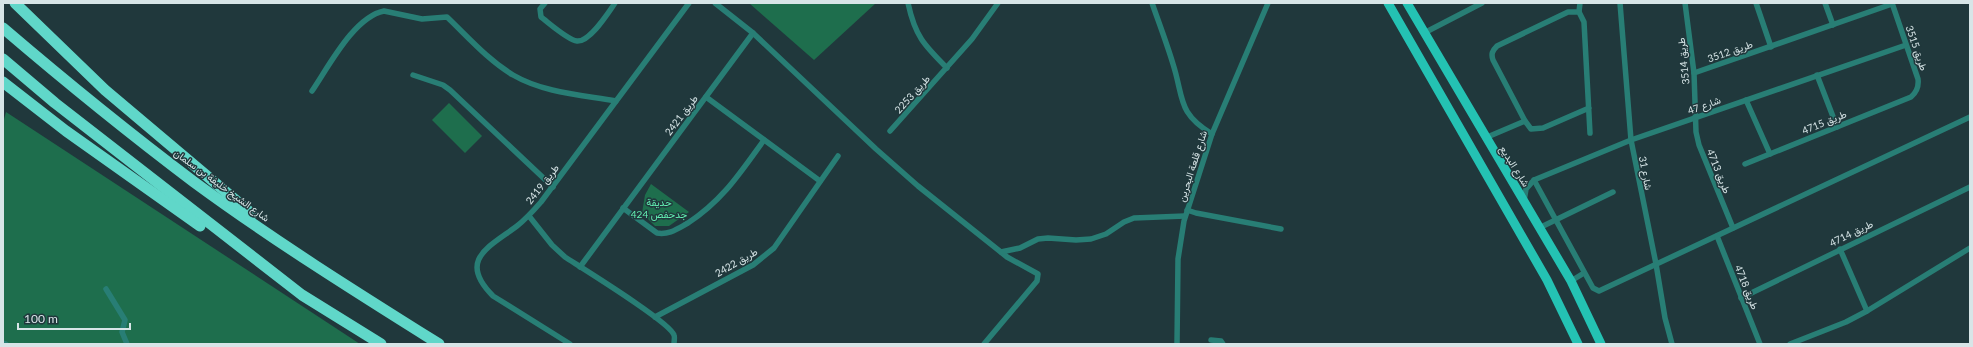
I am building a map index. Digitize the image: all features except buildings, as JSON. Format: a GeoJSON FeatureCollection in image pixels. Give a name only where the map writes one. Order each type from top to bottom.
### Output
{"type":"FeatureCollection","features":[{"type":"Feature","properties":{"kind":"highway"},"geometry":{"type":"LineString","coordinates":[[15,3],[105,90],[302,258]]}},
{"type":"Feature","properties":{"kind":"highway","name":"شارع الشيخ خليفة بن سلمان"},"geometry":{"type":"LineString","coordinates":[[3,28],[73,87],[194,182],[302,258],[439,344]]}},
{"type":"Feature","properties":{"kind":"highway"},"geometry":{"type":"LineString","coordinates":[[3,59],[54,103],[302,295]]}},
{"type":"Feature","properties":{"kind":"highway"},"geometry":{"type":"LineString","coordinates":[[3,82],[66,130],[148,189],[302,295],[381,344]]}},
{"type":"Feature","properties":{"kind":"main road"},"geometry":{"type":"LineString","coordinates":[[1388,3],[1547,280],[1577,343]]}},
{"type":"Feature","properties":{"kind":"main road","name":"شارع البديع"},"geometry":{"type":"LineString","coordinates":[[1407,3],[1485,138],[1571,281],[1601,344]]}},
{"type":"Feature","properties":{"kind":"street"},"geometry":{"type":"LineString","coordinates":[[545,3],[540,11],[542,17],[570,39],[577,41],[588,37],[615,3]]}},
{"type":"Feature","properties":{"kind":"street","name":"طريق 2419"},"geometry":{"type":"LineString","coordinates":[[570,344],[498,300],[488,292],[478,274],[477,264],[482,252],[528,216],[553,187],[690,3]]}},
{"type":"Feature","properties":{"kind":"street"},"geometry":{"type":"LineString","coordinates":[[715,3],[753,33],[886,158],[939,203],[1001,252],[1035,272],[1038,278],[984,344]]}},
{"type":"Feature","properties":{"kind":"street"},"geometry":{"type":"LineString","coordinates":[[908,3],[912,22],[918,36],[947,68]]}},
{"type":"Feature","properties":{"kind":"street","name":"طريق 2253"},"geometry":{"type":"LineString","coordinates":[[890,132],[972,39],[998,3]]}},
{"type":"Feature","properties":{"kind":"street"},"geometry":{"type":"LineString","coordinates":[[1152,3],[1174,66],[1183,105],[1196,123],[1212,134]]}},
{"type":"Feature","properties":{"kind":"street","name":"شارع قلعة البحرين"},"geometry":{"type":"LineString","coordinates":[[1177,344],[1178,259],[1186,213],[1212,134],[1268,3]]}},
{"type":"Feature","properties":{"kind":"street"},"geometry":{"type":"LineString","coordinates":[[1424,32],[1482,3]]}},
{"type":"Feature","properties":{"kind":"street"},"geometry":{"type":"LineString","coordinates":[[1580,3],[1579,12],[1584,22],[1590,132]]}},
{"type":"Feature","properties":{"kind":"street","name":"شارع 31"},"geometry":{"type":"LineString","coordinates":[[1620,3],[1631,140],[1656,264],[1665,318],[1672,344]]}},
{"type":"Feature","properties":{"kind":"street","name":"طريق 3514"},"geometry":{"type":"LineString","coordinates":[[1685,3],[1694,73],[1696,118]]}},
{"type":"Feature","properties":{"kind":"street"},"geometry":{"type":"LineString","coordinates":[[1756,3],[1771,47]]}},
{"type":"Feature","properties":{"kind":"street"},"geometry":{"type":"LineString","coordinates":[[1825,3],[1833,25]]}},
{"type":"Feature","properties":{"kind":"street","name":"طريق 3512"},"geometry":{"type":"LineString","coordinates":[[1694,73],[1892,4]]}},
{"type":"Feature","properties":{"kind":"street","name":"طريق 3515"},"geometry":{"type":"LineString","coordinates":[[1892,4],[1919,86],[1916,93],[1911,97]]}},
{"type":"Feature","properties":{"kind":"street"},"geometry":{"type":"LineString","coordinates":[[312,91],[360,23],[378,12],[384,11],[422,19],[447,16],[485,53],[513,75],[533,84],[554,90],[616,101]]}},
{"type":"Feature","properties":{"kind":"street"},"geometry":{"type":"LineString","coordinates":[[1579,12],[1568,12],[1497,46],[1493,50],[1492,55],[1493,60],[1525,121],[1531,129],[1536,130],[1589,108]]}},
{"type":"Feature","properties":{"kind":"street","name":"طريق 2421"},"geometry":{"type":"LineString","coordinates":[[580,267],[753,33]]}},
{"type":"Feature","properties":{"kind":"street","name":"شارع 47"},"geometry":{"type":"LineString","coordinates":[[1534,180],[1631,140],[1906,45]]}},
{"type":"Feature","properties":{"kind":"street"},"geometry":{"type":"LineString","coordinates":[[413,75],[443,85],[450,90],[553,187]]}},
{"type":"Feature","properties":{"kind":"street"},"geometry":{"type":"LineString","coordinates":[[1817,75],[1837,127]]}},
{"type":"Feature","properties":{"kind":"street"},"geometry":{"type":"LineString","coordinates":[[706,97],[820,181]]}},
{"type":"Feature","properties":{"kind":"street","name":"طريق 4715"},"geometry":{"type":"LineString","coordinates":[[1745,164],[1911,97]]}},
{"type":"Feature","properties":{"kind":"street"},"geometry":{"type":"LineString","coordinates":[[1746,100],[1770,154]]}},
{"type":"Feature","properties":{"kind":"street"},"geometry":{"type":"LineString","coordinates":[[1524,201],[1526,189],[1534,180],[1584,273],[1593,288],[1599,291],[1970,117]]}},
{"type":"Feature","properties":{"kind":"street","name":"طريق 4713"},"geometry":{"type":"LineString","coordinates":[[1696,118],[1696,132],[1703,158],[1734,228]]}},
{"type":"Feature","properties":{"kind":"street"},"geometry":{"type":"LineString","coordinates":[[1485,138],[1525,121]]}},
{"type":"Feature","properties":{"kind":"street"},"geometry":{"type":"LineString","coordinates":[[623,208],[657,232],[663,234],[676,230],[702,214],[717,201],[764,140]]}},
{"type":"Feature","properties":{"kind":"street","name":"طريق 2422"},"geometry":{"type":"LineString","coordinates":[[655,317],[753,265],[764,257],[774,248],[838,156]]}},
{"type":"Feature","properties":{"kind":"street","name":"طريق 4714"},"geometry":{"type":"LineString","coordinates":[[1741,298],[1970,187]]}},
{"type":"Feature","properties":{"kind":"street"},"geometry":{"type":"LineString","coordinates":[[1539,228],[1613,192]]}},
{"type":"Feature","properties":{"kind":"street"},"geometry":{"type":"LineString","coordinates":[[1001,252],[1020,248],[1038,239],[1091,239],[1106,234],[1124,222],[1134,218],[1186,213],[1196,213],[1281,229]]}},
{"type":"Feature","properties":{"kind":"street"},"geometry":{"type":"LineString","coordinates":[[528,216],[552,245],[580,267],[655,317],[670,329],[674,335],[674,344]]}},
{"type":"Feature","properties":{"kind":"street","name":"طريق 4718"},"geometry":{"type":"LineString","coordinates":[[1717,236],[1760,344]]}},
{"type":"Feature","properties":{"kind":"street"},"geometry":{"type":"LineString","coordinates":[[1790,344],[1846,322],[1867,311],[1970,248]]}},
{"type":"Feature","properties":{"kind":"street"},"geometry":{"type":"LineString","coordinates":[[1840,249],[1867,311]]}},
{"type":"Feature","properties":{"kind":"street"},"geometry":{"type":"LineString","coordinates":[[1571,281],[1584,273]]}},
{"type":"Feature","properties":{"kind":"street"},"geometry":{"type":"LineString","coordinates":[[106,289],[124,320],[122,332],[127,344]]}},
{"type":"Feature","properties":{"kind":"street"},"geometry":{"type":"LineString","coordinates":[[1211,340],[1221,341],[1223,344]]}},
{"type":"Feature","properties":{"kind":"green space"},"geometry":{"type":"Polygon","coordinates":[[[749,3],[876,3],[814,60],[749,3]]]}},
{"type":"Feature","properties":{"kind":"green space"},"geometry":{"type":"Polygon","coordinates":[[[449,103],[482,136],[465,153],[432,120],[449,103]]]}},
{"type":"Feature","properties":{"kind":"green space"},"geometry":{"type":"Polygon","coordinates":[[[6,112],[360,344],[3,343],[3,123],[6,112]]]}},
{"type":"Feature","properties":{"kind":"green space","name":"حديقة جدحفص 424"},"geometry":{"type":"Polygon","coordinates":[[[651,184],[689,212],[669,226],[655,226],[642,213],[645,195],[651,184]]]}}]}
